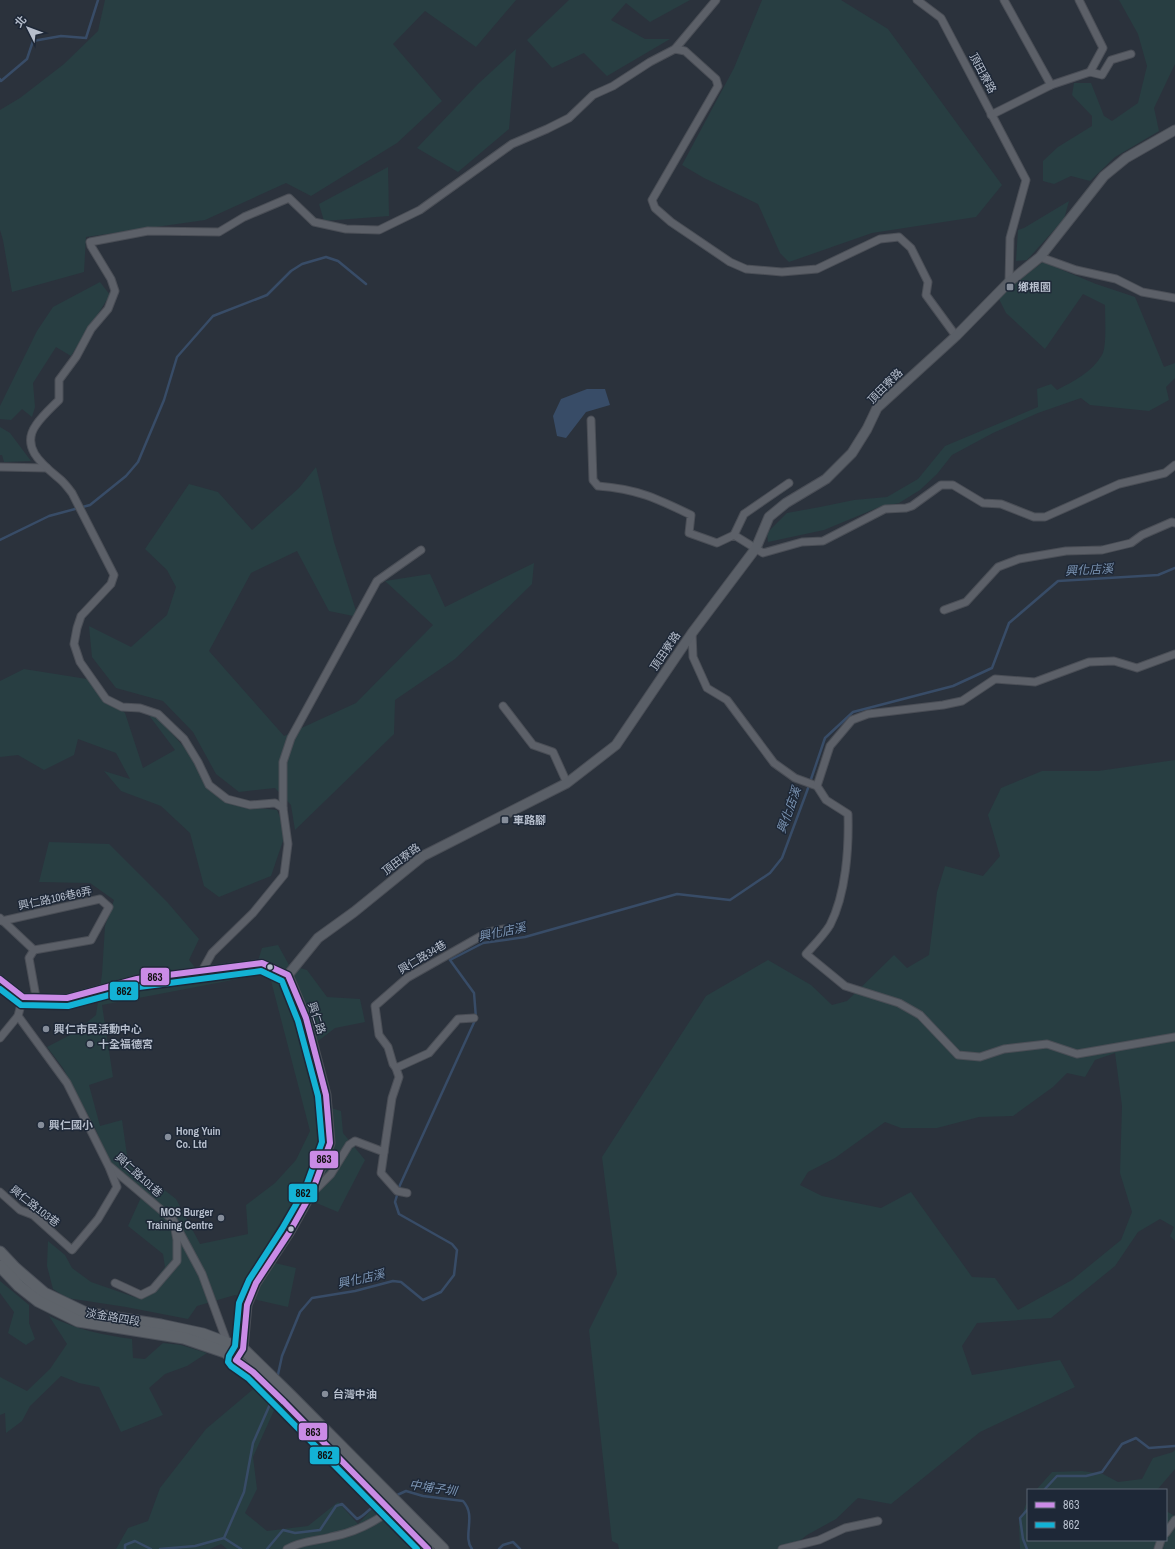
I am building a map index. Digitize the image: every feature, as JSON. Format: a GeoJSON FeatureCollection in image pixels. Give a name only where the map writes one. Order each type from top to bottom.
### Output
{"type":"FeatureCollection","features":[{"type":"Feature","properties":{"kind":"main road","name":"淡金路四段"},"geometry":{"type":"LineString","coordinates":[[0,1252],[15,1268],[44,1293],[86,1313],[161,1325],[203,1334],[226,1347],[236,1360],[269,1381]]}},
{"type":"Feature","properties":{"kind":"main road","name":"淡金路四段"},"geometry":{"type":"LineString","coordinates":[[0,1266],[19,1286],[38,1302],[78,1321],[243,1349]]}},
{"type":"Feature","properties":{"kind":"main road"},"geometry":{"type":"LineString","coordinates":[[243,1349],[269,1381],[381,1494],[443,1549]]}},
{"type":"Feature","properties":{"kind":"main road"},"geometry":{"type":"LineString","coordinates":[[393,1505],[428,1549]]}},
{"type":"Feature","properties":{"kind":"street"},"geometry":{"type":"LineString","coordinates":[[284,808],[275,803],[250,805],[227,799],[209,785],[198,762],[184,739],[158,714],[140,708],[122,707],[106,699],[80,662],[74,644],[81,616],[112,584],[114,575],[72,493],[41,464],[32,451],[30,436],[35,425],[59,400],[59,380],[76,357],[91,329],[108,308],[115,292],[111,279],[90,242],[148,231],[219,232],[244,217],[289,198],[314,222],[346,229],[379,230],[420,210],[512,144],[569,118],[594,95],[613,86],[650,62],[676,49],[716,0]]}},
{"type":"Feature","properties":{"kind":"street","name":"頂田寮路"},"geometry":{"type":"LineString","coordinates":[[917,0],[941,18],[1026,180],[1010,238],[1009,282]]}},
{"type":"Feature","properties":{"kind":"street"},"geometry":{"type":"LineString","coordinates":[[1004,0],[1051,85]]}},
{"type":"Feature","properties":{"kind":"street"},"geometry":{"type":"LineString","coordinates":[[1078,0],[1103,48],[1090,72]]}},
{"type":"Feature","properties":{"kind":"street"},"geometry":{"type":"LineString","coordinates":[[676,49],[685,51],[716,79],[718,86],[652,200],[655,208],[671,222],[730,262],[746,269],[782,272],[817,269],[880,239],[899,237],[911,248],[928,282],[926,295],[956,336]]}},
{"type":"Feature","properties":{"kind":"street"},"geometry":{"type":"LineString","coordinates":[[992,115],[1051,85],[1090,72],[1102,75],[1111,60],[1132,54]]}},
{"type":"Feature","properties":{"kind":"street","name":"頂田寮路"},"geometry":{"type":"LineString","coordinates":[[288,975],[318,938],[354,912],[423,856],[567,783],[616,745],[692,633],[756,548],[769,517],[786,503],[826,478],[852,453],[867,429],[876,408],[956,336],[1009,282],[1040,256],[1104,176],[1126,158],[1175,130]]}},
{"type":"Feature","properties":{"kind":"street"},"geometry":{"type":"LineString","coordinates":[[1040,256],[1076,270],[1116,279],[1142,292],[1175,298]]}},
{"type":"Feature","properties":{"kind":"street"},"geometry":{"type":"LineString","coordinates":[[591,420],[593,480],[598,486],[621,488],[654,497],[691,515],[689,533],[717,543],[734,535],[744,514],[789,483]]}},
{"type":"Feature","properties":{"kind":"street"},"geometry":{"type":"LineString","coordinates":[[734,535],[762,553],[802,542],[823,541],[885,510],[912,506],[940,485],[953,485],[983,503],[1001,504],[1034,517],[1045,517],[1119,484],[1165,473],[1175,465]]}},
{"type":"Feature","properties":{"kind":"street"},"geometry":{"type":"LineString","coordinates":[[0,467],[47,468]]}},
{"type":"Feature","properties":{"kind":"street"},"geometry":{"type":"LineString","coordinates":[[944,610],[966,602],[998,567],[1027,558],[1066,551],[1102,550],[1131,543],[1142,535],[1172,522],[1175,523]]}},
{"type":"Feature","properties":{"kind":"street"},"geometry":{"type":"LineString","coordinates":[[202,971],[212,953],[253,913],[284,875],[288,844],[284,808],[283,762],[291,738],[377,581],[421,550]]}},
{"type":"Feature","properties":{"kind":"street"},"geometry":{"type":"LineString","coordinates":[[692,633],[693,657],[707,688],[728,700],[774,763],[795,778],[817,786],[826,800],[848,814],[849,836],[841,898],[829,926],[806,954],[845,986],[899,1003],[920,1015],[958,1055],[980,1057],[1004,1049],[1047,1044],[1077,1054],[1175,1037]]}},
{"type":"Feature","properties":{"kind":"street"},"geometry":{"type":"LineString","coordinates":[[817,786],[830,746],[852,720],[868,714],[943,705],[962,701],[995,679],[1035,682],[1089,662],[1114,660],[1137,668],[1175,654]]}},
{"type":"Feature","properties":{"kind":"street"},"geometry":{"type":"LineString","coordinates":[[503,706],[533,745],[553,752],[567,783]]}},
{"type":"Feature","properties":{"kind":"street","name":"興仁路106巷6弄"},"geometry":{"type":"LineString","coordinates":[[1,920],[100,899],[109,906],[91,940],[34,950]]}},
{"type":"Feature","properties":{"kind":"street"},"geometry":{"type":"LineString","coordinates":[[1,920],[34,950],[29,958],[36,997]]}},
{"type":"Feature","properties":{"kind":"street","name":"興仁路34巷"},"geometry":{"type":"LineString","coordinates":[[407,1193],[397,1191],[381,1173],[392,1098],[399,1077],[388,1047],[379,1035],[375,1006],[407,978],[488,932],[504,929]]}},
{"type":"Feature","properties":{"kind":"street"},"geometry":{"type":"LineString","coordinates":[[0,979],[23,997],[67,998],[137,979],[262,963],[288,975]]}},
{"type":"Feature","properties":{"kind":"street","name":"興仁路"},"geometry":{"type":"LineString","coordinates":[[243,1349],[247,1305],[256,1283],[289,1233],[312,1192],[330,1143],[326,1095],[306,1018],[288,975]]}},
{"type":"Feature","properties":{"kind":"street"},"geometry":{"type":"LineString","coordinates":[[0,1038],[18,1016],[23,997]]}},
{"type":"Feature","properties":{"kind":"street","name":"興仁路101巷"},"geometry":{"type":"LineString","coordinates":[[18,1016],[68,1083],[108,1165],[172,1220],[202,1274],[226,1347]]}},
{"type":"Feature","properties":{"kind":"street"},"geometry":{"type":"LineString","coordinates":[[396,1068],[428,1053],[458,1020],[474,1018]]}},
{"type":"Feature","properties":{"kind":"street"},"geometry":{"type":"LineString","coordinates":[[312,1192],[331,1174],[349,1145],[355,1140],[384,1152]]}},
{"type":"Feature","properties":{"kind":"street","name":"興仁路103巷"},"geometry":{"type":"LineString","coordinates":[[0,1192],[20,1210],[33,1215],[72,1250],[98,1219],[117,1187],[108,1165]]}},
{"type":"Feature","properties":{"kind":"street"},"geometry":{"type":"LineString","coordinates":[[114,1283],[141,1295],[153,1289],[177,1261],[177,1240],[172,1220]]}},
{"type":"Feature","properties":{"kind":"street"},"geometry":{"type":"LineString","coordinates":[[236,1360],[243,1349]]}},
{"type":"Feature","properties":{"kind":"street"},"geometry":{"type":"LineString","coordinates":[[287,1549],[295,1544],[333,1537],[376,1521],[393,1505]]}},
{"type":"Feature","properties":{"kind":"street"},"geometry":{"type":"LineString","coordinates":[[1167,1532],[1175,1520]]}},
{"type":"Feature","properties":{"kind":"street"},"geometry":{"type":"LineString","coordinates":[[782,1549],[819,1540],[845,1528],[878,1521]]}},
{"type":"Feature","properties":{"kind":"green space"},"geometry":{"type":"Polygon","coordinates":[[[105,0],[516,0],[476,47],[425,11],[393,44],[442,101],[397,143],[311,196],[286,183],[205,220],[86,237],[84,272],[12,292],[0,230],[0,110],[20,98],[64,64],[98,31],[105,0]]]}},
{"type":"Feature","properties":{"kind":"green space"},"geometry":{"type":"Polygon","coordinates":[[[569,0],[690,0],[650,22],[626,3],[611,20],[645,39],[670,39],[607,76],[584,53],[552,68],[527,40],[569,0]]]}},
{"type":"Feature","properties":{"kind":"green space"},"geometry":{"type":"Polygon","coordinates":[[[762,0],[841,0],[888,29],[1002,185],[976,217],[872,233],[789,262],[780,253],[758,204],[704,178],[682,165],[734,68],[762,0]]]}},
{"type":"Feature","properties":{"kind":"green space"},"geometry":{"type":"Polygon","coordinates":[[[1119,0],[1175,0],[1175,64],[1154,108],[1159,131],[1115,157],[1090,181],[1071,176],[1054,184],[1043,181],[1043,161],[1058,147],[1092,126],[1092,116],[1072,95],[1074,83],[1091,83],[1104,116],[1112,121],[1138,103],[1147,66],[1138,34],[1119,0]]]}},
{"type":"Feature","properties":{"kind":"green space"},"geometry":{"type":"Polygon","coordinates":[[[516,49],[509,129],[458,172],[417,148],[478,84],[516,49]]]}},
{"type":"Feature","properties":{"kind":"green space"},"geometry":{"type":"Polygon","coordinates":[[[388,167],[389,216],[324,221],[319,204],[388,167]]]}},
{"type":"Feature","properties":{"kind":"green space"},"geometry":{"type":"Polygon","coordinates":[[[1069,201],[1064,219],[1027,260],[1016,261],[1018,230],[1024,228],[1069,201]]]}},
{"type":"Feature","properties":{"kind":"green space"},"geometry":{"type":"Polygon","coordinates":[[[1043,262],[1096,284],[1135,297],[1164,367],[1175,363],[1175,378],[1166,387],[1169,400],[1149,411],[1090,405],[1081,398],[1038,413],[993,433],[952,455],[937,474],[920,490],[899,503],[877,508],[824,530],[768,542],[767,533],[787,513],[854,500],[887,497],[918,479],[945,446],[1038,407],[1037,389],[1051,384],[1057,390],[1082,376],[1098,361],[1104,351],[1105,305],[1083,294],[1045,349],[1006,313],[999,299],[1016,282],[1043,262]]]}},
{"type":"Feature","properties":{"kind":"green space"},"geometry":{"type":"Polygon","coordinates":[[[100,282],[110,295],[71,356],[56,347],[33,383],[35,407],[32,417],[22,409],[11,420],[0,419],[0,406],[37,331],[53,307],[100,282]]]}},
{"type":"Feature","properties":{"kind":"green space"},"geometry":{"type":"Polygon","coordinates":[[[0,427],[10,433],[31,461],[4,462],[2,455],[0,455],[0,427]]]}},
{"type":"Feature","properties":{"kind":"green space"},"geometry":{"type":"Polygon","coordinates":[[[316,467],[334,542],[358,617],[329,611],[297,551],[251,573],[209,651],[284,736],[356,703],[433,625],[385,581],[430,574],[445,607],[534,563],[532,584],[455,659],[395,700],[394,734],[295,830],[291,805],[275,788],[239,792],[216,774],[193,732],[163,701],[116,688],[92,657],[89,626],[131,647],[167,615],[176,587],[167,570],[145,549],[189,484],[218,492],[252,530],[299,488],[316,467]]]}},
{"type":"Feature","properties":{"kind":"green space"},"geometry":{"type":"Polygon","coordinates":[[[24,669],[87,679],[125,713],[143,768],[175,750],[148,714],[157,717],[193,757],[206,787],[233,805],[277,810],[286,832],[271,876],[219,897],[204,886],[190,833],[161,806],[121,791],[104,771],[130,779],[116,753],[78,739],[74,755],[44,770],[18,755],[0,757],[0,681],[24,669]]]}},
{"type":"Feature","properties":{"kind":"green space"},"geometry":{"type":"Polygon","coordinates":[[[1175,760],[1175,1241],[1170,1236],[1174,1227],[1160,1219],[1138,1232],[1115,1266],[1051,1318],[977,1323],[962,1346],[972,1375],[1060,1360],[1075,1387],[980,1432],[891,1504],[858,1498],[836,1519],[807,1535],[789,1549],[619,1549],[618,1544],[612,1541],[589,1330],[617,1274],[602,1157],[706,996],[768,960],[811,985],[832,1005],[847,1001],[894,955],[907,968],[929,955],[937,892],[945,866],[983,876],[1000,856],[988,815],[1001,788],[1042,771],[1098,771],[1175,760]],[[1115,1053],[1095,1060],[1085,1077],[1067,1073],[1053,1087],[1013,1116],[979,1117],[937,1128],[901,1128],[885,1122],[835,1158],[808,1172],[800,1185],[822,1196],[881,1208],[911,1192],[972,1277],[995,1278],[1018,1310],[1072,1280],[1121,1240],[1132,1212],[1120,1173],[1122,1106],[1115,1053]]]}},
{"type":"Feature","properties":{"kind":"green space"},"geometry":{"type":"Polygon","coordinates":[[[49,842],[109,844],[168,903],[199,939],[189,960],[202,976],[256,967],[262,948],[278,945],[289,965],[307,970],[327,997],[360,999],[365,1022],[335,1028],[304,1052],[318,1104],[341,1111],[343,1133],[365,1160],[338,1212],[297,1195],[258,1259],[296,1268],[288,1307],[235,1295],[197,1306],[188,1319],[126,1307],[67,1298],[53,1289],[47,1266],[48,1241],[65,1255],[72,1268],[91,1282],[140,1299],[165,1267],[163,1254],[128,1226],[143,1193],[110,1163],[95,1128],[63,1068],[47,1047],[74,1033],[96,1015],[102,974],[105,926],[114,900],[90,883],[39,882],[49,842]],[[269,973],[102,1005],[113,1077],[89,1085],[100,1126],[122,1120],[128,1162],[176,1199],[200,1244],[248,1234],[246,1205],[275,1183],[296,1160],[310,1131],[269,973]]]}},
{"type":"Feature","properties":{"kind":"green space"},"geometry":{"type":"Polygon","coordinates":[[[0,1281],[29,1305],[29,1323],[35,1339],[26,1345],[8,1333],[14,1312],[0,1293],[0,1281]]]}},
{"type":"Feature","properties":{"kind":"green space"},"geometry":{"type":"Polygon","coordinates":[[[49,1316],[69,1325],[89,1331],[132,1339],[133,1358],[145,1359],[163,1343],[181,1345],[207,1353],[187,1366],[165,1374],[149,1388],[163,1415],[121,1432],[99,1387],[79,1383],[61,1376],[30,1406],[22,1421],[6,1433],[5,1413],[0,1415],[0,1377],[27,1391],[50,1369],[67,1344],[49,1316]]]}},
{"type":"Feature","properties":{"kind":"green space"},"geometry":{"type":"Polygon","coordinates":[[[257,1386],[276,1406],[253,1457],[257,1489],[245,1513],[267,1531],[308,1526],[338,1502],[358,1524],[377,1504],[418,1549],[227,1549],[221,1544],[210,1549],[116,1549],[128,1528],[148,1521],[160,1488],[206,1429],[257,1386]]]}},
{"type":"Feature","properties":{"kind":"green space"},"geometry":{"type":"Polygon","coordinates":[[[1175,1450],[1175,1469],[1158,1489],[1037,1489],[1052,1472],[1082,1471],[1103,1474],[1118,1482],[1142,1479],[1153,1458],[1175,1450]]]}},
{"type":"Feature","properties":{"kind":"green space"},"geometry":{"type":"Polygon","coordinates":[[[1027,1502],[1027,1541],[1167,1541],[1167,1512],[1175,1516],[1175,1549],[1020,1549],[1019,1523],[1027,1502]]]}},
{"type":"Feature","properties":{"kind":"water"},"geometry":{"type":"Polygon","coordinates":[[[587,389],[605,389],[610,405],[586,412],[566,438],[557,436],[553,416],[561,399],[587,389]]]}},
{"type":"Feature","properties":{"kind":"waterway"},"geometry":{"type":"LineString","coordinates":[[0,79],[1,81],[27,59],[33,41],[61,36],[86,38],[98,0]]}},
{"type":"Feature","properties":{"kind":"waterway"},"geometry":{"type":"LineString","coordinates":[[0,540],[49,516],[90,505],[126,476],[138,462],[164,400],[177,357],[213,316],[267,295],[291,271],[302,264],[326,257],[338,261],[366,284]]}},
{"type":"Feature","properties":{"kind":"waterway","name":"興化店溪"},"geometry":{"type":"LineString","coordinates":[[277,1379],[282,1356],[300,1312],[312,1298],[355,1291],[393,1281],[401,1282],[423,1300],[441,1292],[454,1275],[457,1250],[452,1244],[399,1214],[395,1202],[400,1185],[476,1018],[474,993],[450,960],[483,943],[525,937],[677,894],[730,900],[770,873],[782,858],[825,738],[853,712],[953,686],[992,668],[1009,623],[1058,581],[1158,575],[1175,568]]}},
{"type":"Feature","properties":{"kind":"waterway","name":"興化店溪"},"geometry":{"type":"LineString","coordinates":[[160,1549],[195,1546],[224,1538],[244,1492],[253,1443],[273,1395]]}},
{"type":"Feature","properties":{"kind":"waterway","name":"中埔子圳"},"geometry":{"type":"LineString","coordinates":[[1045,1489],[1057,1476],[1086,1476],[1102,1472],[1122,1444],[1136,1438],[1149,1448],[1175,1446]]}},
{"type":"Feature","properties":{"kind":"waterway","name":"中埔子圳"},"geometry":{"type":"LineString","coordinates":[[395,1496],[406,1491],[423,1496],[463,1501],[469,1513],[468,1538],[472,1549]]}},
{"type":"Feature","properties":{"kind":"waterway","name":"中埔子圳"},"geometry":{"type":"LineString","coordinates":[[267,1549],[283,1530],[295,1533],[320,1530],[336,1506],[342,1504],[357,1519],[379,1503]]}},
{"type":"Feature","properties":{"kind":"waterway","name":"中埔子圳"},"geometry":{"type":"LineString","coordinates":[[1027,1510],[1020,1518],[1023,1539],[1027,1549]]}},
{"type":"Feature","properties":{"kind":"waterway","name":"中埔子圳"},"geometry":{"type":"LineString","coordinates":[[224,1538],[241,1549]]}},
{"type":"Feature","properties":{"kind":"waterway","name":"興化店溪"},"geometry":{"type":"LineString","coordinates":[[125,1549],[125,1545],[135,1541],[151,1549]]}},
{"type":"Feature","properties":{"kind":"waterway","name":"中埔子圳"},"geometry":{"type":"LineString","coordinates":[[499,1549],[503,1545],[513,1542],[520,1549]]}},
{"type":"Feature","properties":{"kind":"transit line","name":"863"},"geometry":{"type":"LineString","coordinates":[[0,979],[23,997],[67,998],[137,979],[262,963],[288,975],[306,1018],[326,1095],[330,1143],[312,1192],[289,1233],[256,1283],[247,1305],[243,1349],[236,1360],[253,1372],[284,1402],[428,1549]]}},
{"type":"Feature","properties":{"kind":"transit line","name":"862"},"geometry":{"type":"LineString","coordinates":[[0,989],[21,1005],[68,1006],[139,987],[261,971],[282,981],[298,1021],[318,1096],[322,1142],[305,1189],[282,1229],[249,1280],[239,1303],[235,1346],[229,1356],[228,1362],[231,1366],[248,1378],[417,1549]]}},
{"type":"Feature","properties":{"kind":"place","name":"鄉根園"},"geometry":{"type":"Point","coordinates":[1010,287]}},
{"type":"Feature","properties":{"kind":"place","name":"車路腳"},"geometry":{"type":"Point","coordinates":[505,820]}},
{"type":"Feature","properties":{"kind":"place","name":"興仁市民活動中心"},"geometry":{"type":"Point","coordinates":[46,1029]}},
{"type":"Feature","properties":{"kind":"place","name":"十全福德宮"},"geometry":{"type":"Point","coordinates":[90,1044]}},
{"type":"Feature","properties":{"kind":"place","name":"興仁國小"},"geometry":{"type":"Point","coordinates":[41,1125]}},
{"type":"Feature","properties":{"kind":"place","name":"Hong Yuin Co. Ltd"},"geometry":{"type":"Point","coordinates":[168,1137]}},
{"type":"Feature","properties":{"kind":"place","name":"MOS Burger Training Centre"},"geometry":{"type":"Point","coordinates":[221,1218]}},
{"type":"Feature","properties":{"kind":"place","name":"台灣中油"},"geometry":{"type":"Point","coordinates":[325,1394]}}]}
